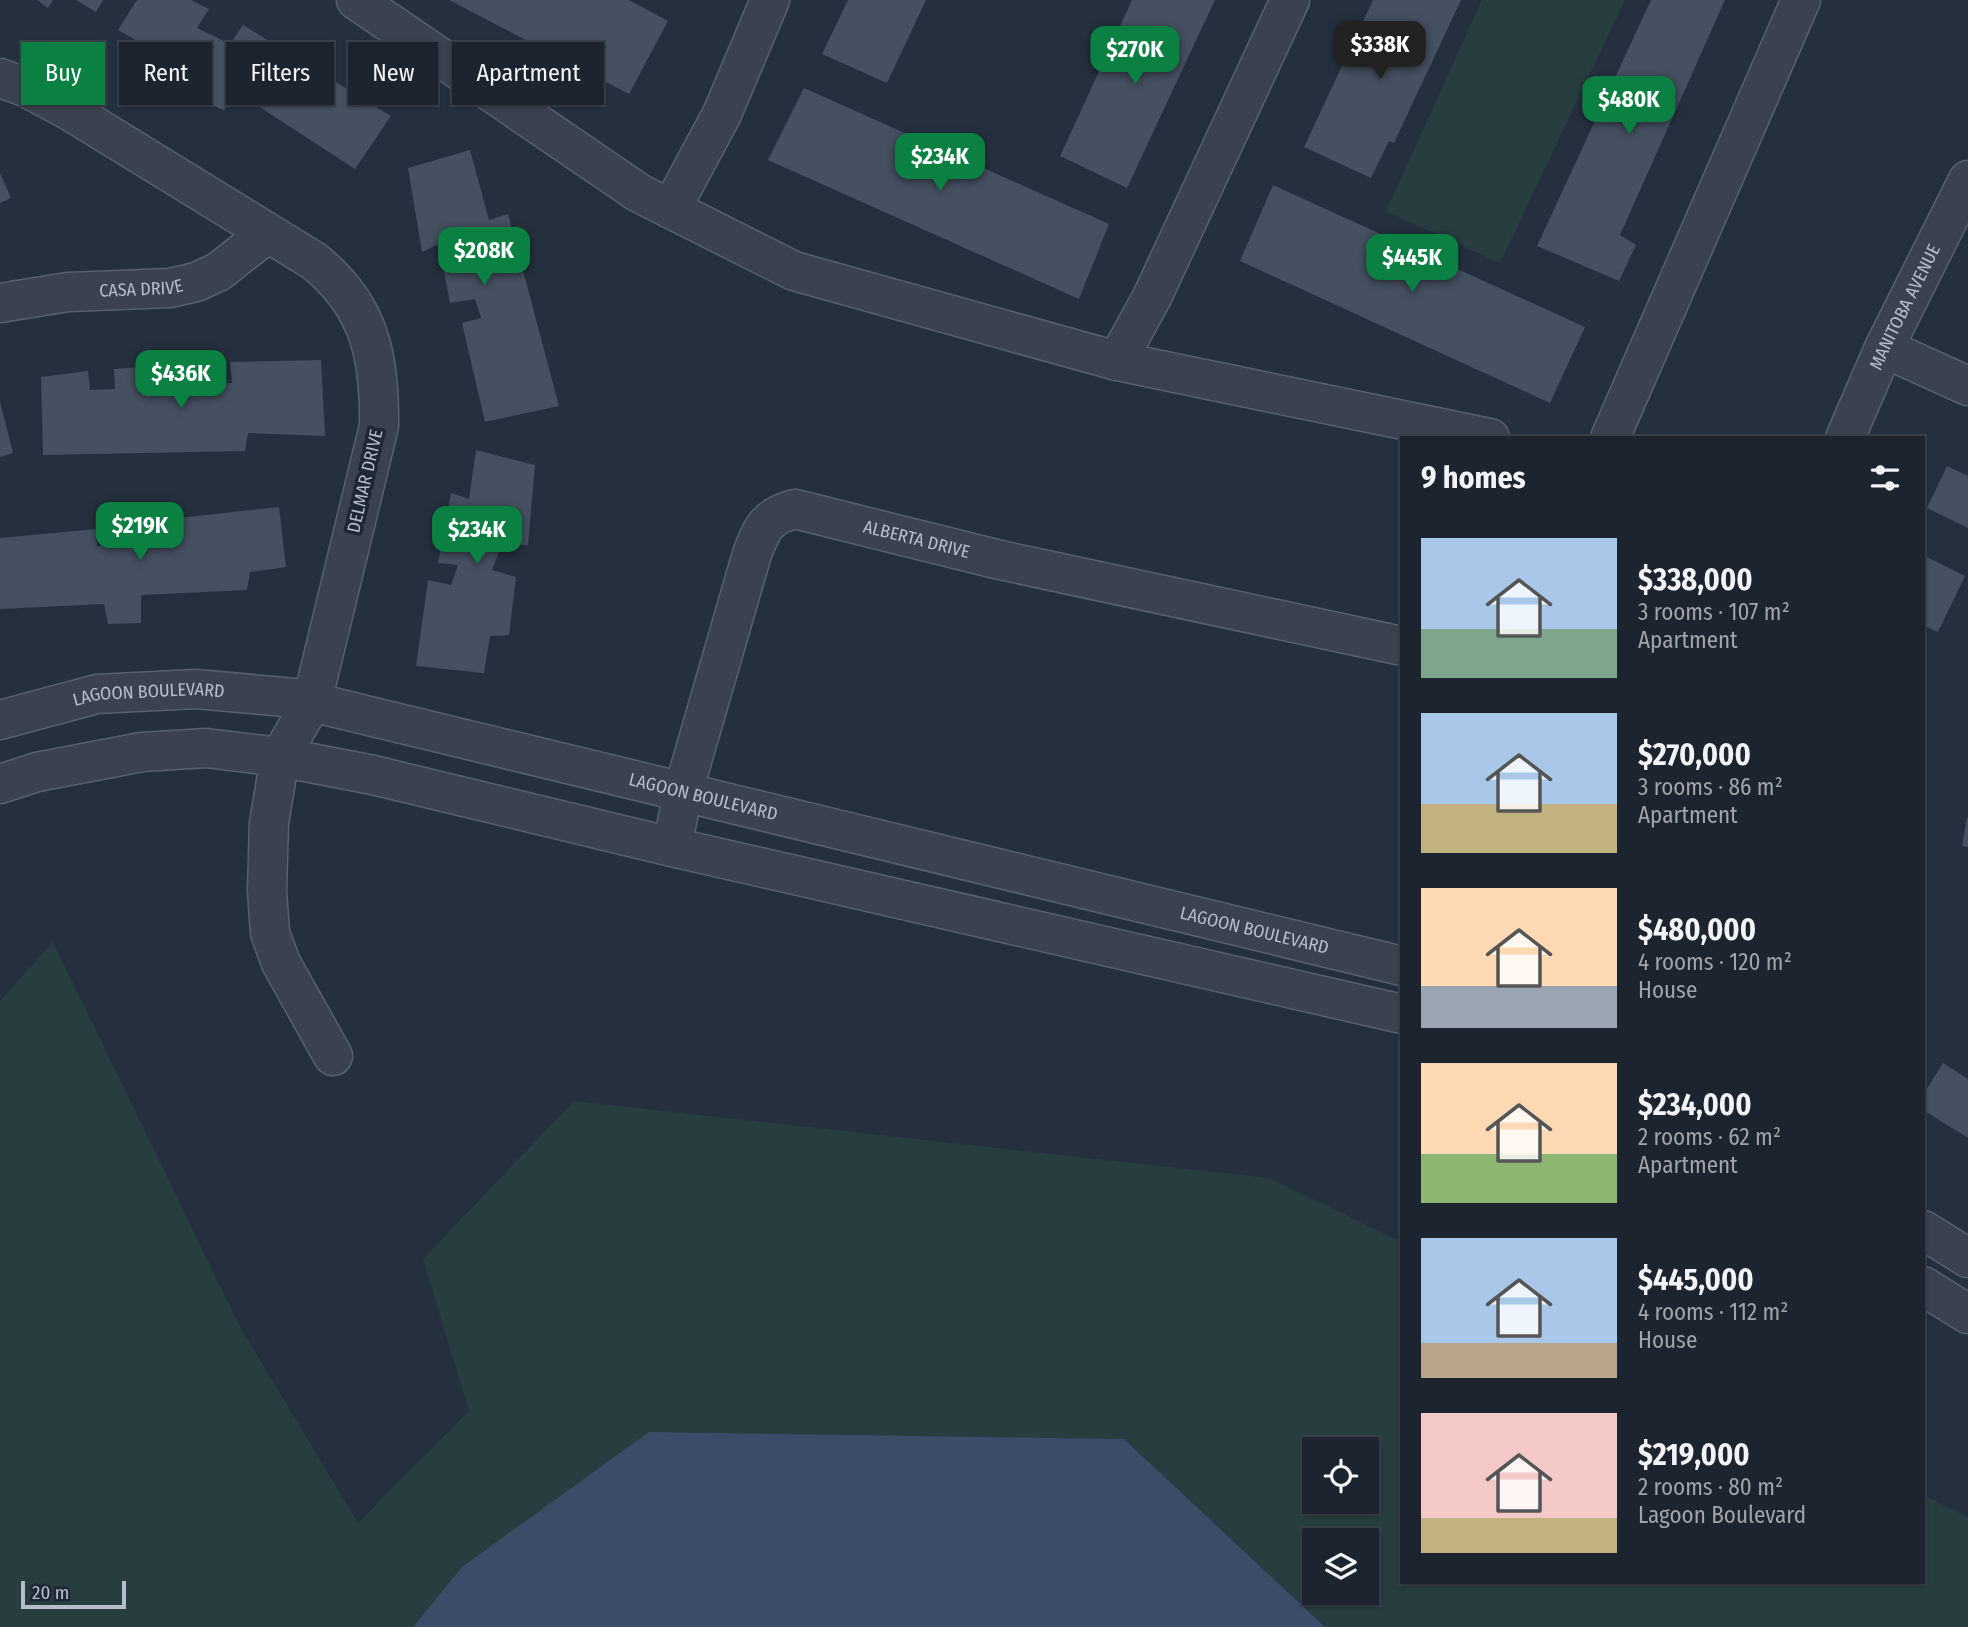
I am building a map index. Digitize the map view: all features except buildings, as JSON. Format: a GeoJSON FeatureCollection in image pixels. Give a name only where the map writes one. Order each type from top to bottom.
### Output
{"type":"FeatureCollection","features":[{"type":"Feature","properties":{"kind":"street"},"geometry":{"type":"LineString","coordinates":[[355,0],[639,193],[794,271],[1117,361],[1480,436]]}},
{"type":"Feature","properties":{"kind":"street"},"geometry":{"type":"LineString","coordinates":[[671,209],[722,114],[770,0]]}},
{"type":"Feature","properties":{"kind":"street"},"geometry":{"type":"LineString","coordinates":[[1117,361],[1152,297],[1290,0]]}},
{"type":"Feature","properties":{"kind":"street"},"geometry":{"type":"LineString","coordinates":[[1611,436],[1801,0]]}},
{"type":"Feature","properties":{"kind":"street","name":"DELMAR DRIVE"},"geometry":{"type":"LineString","coordinates":[[0,78],[25,87],[70,111],[304,255],[334,277],[365,324],[375,356],[380,388],[379,426],[312,702],[281,757],[269,823],[267,891],[270,933],[281,963],[333,1056]]}},
{"type":"Feature","properties":{"kind":"street","name":"MANITOBA AVENUE"},"geometry":{"type":"LineString","coordinates":[[1846,436],[1884,348],[1968,180]]}},
{"type":"Feature","properties":{"kind":"street","name":"CASA DRIVE"},"geometry":{"type":"LineString","coordinates":[[0,303],[68,292],[170,288],[196,282],[218,272],[268,233]]}},
{"type":"Feature","properties":{"kind":"street"},"geometry":{"type":"LineString","coordinates":[[1884,348],[1968,386]]}},
{"type":"Feature","properties":{"kind":"street","name":"ALBERTA DRIVE"},"geometry":{"type":"LineString","coordinates":[[672,847],[683,792],[758,539],[772,518],[781,512],[796,509],[1000,560],[1400,646]]}},
{"type":"Feature","properties":{"kind":"street","name":"LAGOON BOULEVARD"},"geometry":{"type":"LineString","coordinates":[[0,720],[97,694],[196,689],[295,698],[1400,966]]}},
{"type":"Feature","properties":{"kind":"street"},"geometry":{"type":"LineString","coordinates":[[0,784],[37,772],[142,752],[206,748],[281,757],[373,775],[672,847],[1400,1014]]}},
{"type":"Feature","properties":{"kind":"street"},"geometry":{"type":"LineString","coordinates":[[1925,1231],[1968,1258]]}},
{"type":"Feature","properties":{"kind":"street"},"geometry":{"type":"LineString","coordinates":[[1925,1287],[1968,1314]]}},
{"type":"Feature","properties":{"kind":"green space"},"geometry":{"type":"Polygon","coordinates":[[[1482,0],[1625,0],[1500,263],[1386,211],[1482,0]]]}},
{"type":"Feature","properties":{"kind":"green space"},"geometry":{"type":"Polygon","coordinates":[[[53,942],[239,1325],[358,1523],[469,1411],[423,1259],[574,1101],[1269,1178],[1400,1241],[1400,1584],[1925,1584],[1925,1496],[1968,1517],[1968,1627],[1325,1627],[1124,1439],[462,1567],[413,1627],[0,1627],[0,1001],[53,942]]]}},
{"type":"Feature","properties":{"kind":"water"},"geometry":{"type":"Polygon","coordinates":[[[649,1432],[1124,1439],[1325,1627],[413,1627],[462,1567],[649,1432]]]}}]}
